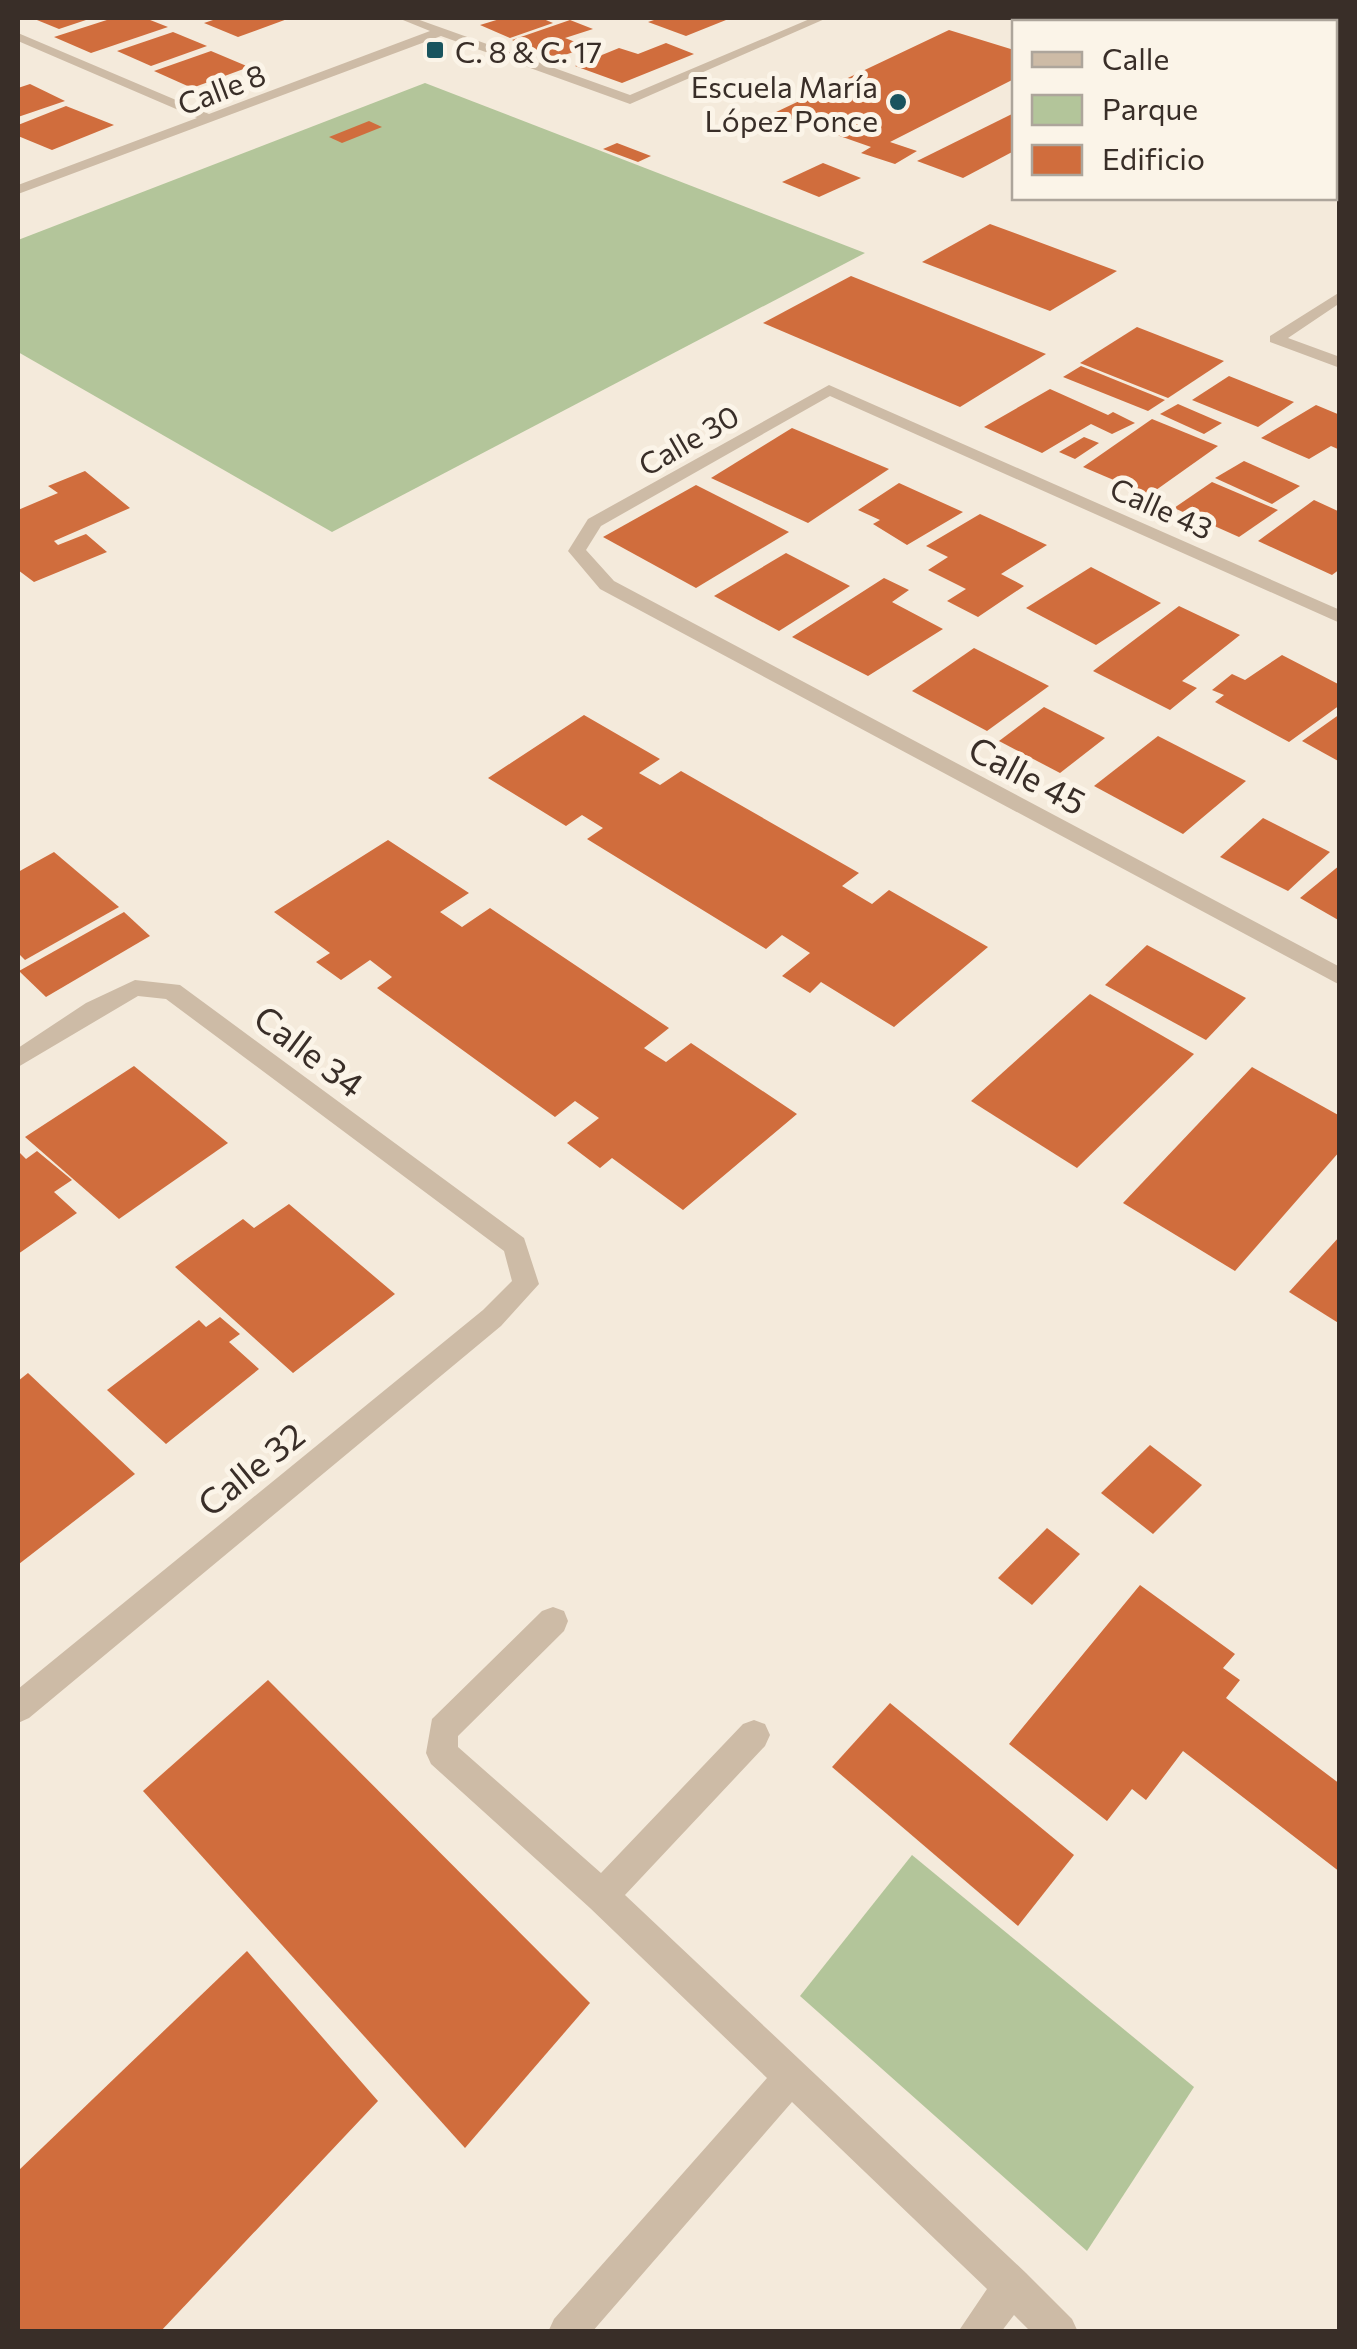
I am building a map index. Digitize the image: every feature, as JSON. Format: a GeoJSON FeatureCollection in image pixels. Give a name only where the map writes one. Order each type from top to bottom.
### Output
{"type":"FeatureCollection","features":[{"type":"Feature","properties":{"kind":"street"},"geometry":{"type":"LineString","coordinates":[[404,18],[630,100],[821,18]]}},
{"type":"Feature","properties":{"kind":"street","name":"Calle 8"},"geometry":{"type":"LineString","coordinates":[[18,190],[442,31]]}},
{"type":"Feature","properties":{"kind":"street"},"geometry":{"type":"LineString","coordinates":[[18,37],[210,119]]}},
{"type":"Feature","properties":{"kind":"street"},"geometry":{"type":"LineString","coordinates":[[1340,296],[1276,339],[1340,363]]}},
{"type":"Feature","properties":{"kind":"street","name":"Calle 30"},"geometry":{"type":"LineString","coordinates":[[687,628],[607,586],[577,552],[594,523],[829,390],[962,448]]}},
{"type":"Feature","properties":{"kind":"street","name":"Calle 43"},"geometry":{"type":"LineString","coordinates":[[962,448],[1340,617]]}},
{"type":"Feature","properties":{"kind":"street","name":"Calle 45"},"geometry":{"type":"LineString","coordinates":[[687,628],[1340,977]]}},
{"type":"Feature","properties":{"kind":"street","name":"Calle 34"},"geometry":{"type":"LineString","coordinates":[[18,1058],[94,1009],[135,988],[172,990],[515,1245],[526,1284]]}},
{"type":"Feature","properties":{"kind":"street","name":"Calle 32"},"geometry":{"type":"LineString","coordinates":[[18,1708],[492,1318],[526,1284]]}},
{"type":"Feature","properties":{"kind":"street"},"geometry":{"type":"LineString","coordinates":[[552,1621],[443,1730],[442,1753],[602,1896],[1058,2332]]}},
{"type":"Feature","properties":{"kind":"street"},"geometry":{"type":"LineString","coordinates":[[602,1896],[754,1735]]}},
{"type":"Feature","properties":{"kind":"street"},"geometry":{"type":"LineString","coordinates":[[567,2332],[791,2077]]}},
{"type":"Feature","properties":{"kind":"street"},"geometry":{"type":"LineString","coordinates":[[978,2332],[1013,2286]]}},
{"type":"Feature","properties":{"kind":"green space"},"geometry":{"type":"Polygon","coordinates":[[[425,83],[865,253],[332,532],[18,352],[18,240],[425,83]]]}},
{"type":"Feature","properties":{"kind":"green space"},"geometry":{"type":"Polygon","coordinates":[[[912,1855],[1194,2087],[1087,2251],[800,1996],[912,1855]]]}},
{"type":"Feature","properties":{"kind":"building"},"geometry":{"type":"Polygon","coordinates":[[[32,18],[92,18],[59,29],[32,18]]]}},
{"type":"Feature","properties":{"kind":"building"},"geometry":{"type":"Polygon","coordinates":[[[113,18],[145,18],[168,27],[91,53],[54,37],[113,18]]]}},
{"type":"Feature","properties":{"kind":"building"},"geometry":{"type":"Polygon","coordinates":[[[219,18],[290,18],[238,37],[204,23],[219,18]]]}},
{"type":"Feature","properties":{"kind":"building"},"geometry":{"type":"Polygon","coordinates":[[[503,18],[541,18],[553,23],[510,38],[480,25],[503,18]]]}},
{"type":"Feature","properties":{"kind":"building"},"geometry":{"type":"Polygon","coordinates":[[[660,18],[731,18],[686,36],[648,22],[660,18]]]}},
{"type":"Feature","properties":{"kind":"building"},"geometry":{"type":"Polygon","coordinates":[[[570,20],[593,29],[565,38],[588,47],[556,58],[512,40],[570,20]]]}},
{"type":"Feature","properties":{"kind":"building"},"geometry":{"type":"Polygon","coordinates":[[[949,30],[1012,49],[1012,80],[890,142],[917,151],[895,164],[861,153],[871,147],[774,113],[949,30]]]}},
{"type":"Feature","properties":{"kind":"building"},"geometry":{"type":"Polygon","coordinates":[[[173,32],[207,46],[151,66],[117,51],[173,32]]]}},
{"type":"Feature","properties":{"kind":"building"},"geometry":{"type":"Polygon","coordinates":[[[666,43],[694,54],[622,83],[575,66],[619,48],[638,54],[666,43]]]}},
{"type":"Feature","properties":{"kind":"building"},"geometry":{"type":"Polygon","coordinates":[[[211,51],[249,67],[192,88],[154,71],[211,51]]]}},
{"type":"Feature","properties":{"kind":"building"},"geometry":{"type":"Polygon","coordinates":[[[30,84],[65,101],[18,117],[18,88],[30,84]]]}},
{"type":"Feature","properties":{"kind":"building"},"geometry":{"type":"Polygon","coordinates":[[[66,106],[114,125],[52,150],[18,136],[18,125],[66,106]]]}},
{"type":"Feature","properties":{"kind":"building"},"geometry":{"type":"Polygon","coordinates":[[[1012,114],[1012,152],[963,178],[917,161],[1012,114]]]}},
{"type":"Feature","properties":{"kind":"building"},"geometry":{"type":"Polygon","coordinates":[[[369,121],[382,127],[342,143],[329,137],[369,121]]]}},
{"type":"Feature","properties":{"kind":"building"},"geometry":{"type":"Polygon","coordinates":[[[617,143],[651,156],[638,162],[603,149],[617,143]]]}},
{"type":"Feature","properties":{"kind":"building"},"geometry":{"type":"Polygon","coordinates":[[[823,163],[861,178],[819,197],[782,182],[823,163]]]}},
{"type":"Feature","properties":{"kind":"building"},"geometry":{"type":"Polygon","coordinates":[[[990,224],[1117,271],[1050,311],[922,262],[990,224]]]}},
{"type":"Feature","properties":{"kind":"building"},"geometry":{"type":"Polygon","coordinates":[[[851,276],[1046,354],[960,407],[763,323],[851,276]]]}},
{"type":"Feature","properties":{"kind":"building"},"geometry":{"type":"Polygon","coordinates":[[[1137,327],[1224,361],[1168,398],[1080,363],[1137,327]]]}},
{"type":"Feature","properties":{"kind":"building"},"geometry":{"type":"Polygon","coordinates":[[[1081,366],[1165,400],[1148,411],[1063,377],[1081,366]]]}},
{"type":"Feature","properties":{"kind":"building"},"geometry":{"type":"Polygon","coordinates":[[[1229,376],[1294,402],[1258,427],[1192,400],[1229,376]]]}},
{"type":"Feature","properties":{"kind":"building"},"geometry":{"type":"Polygon","coordinates":[[[1050,389],[1135,423],[1112,434],[1091,424],[1042,453],[984,427],[1050,389]]]}},
{"type":"Feature","properties":{"kind":"building"},"geometry":{"type":"Polygon","coordinates":[[[1178,404],[1222,423],[1204,434],[1160,414],[1178,404]]]}},
{"type":"Feature","properties":{"kind":"building"},"geometry":{"type":"Polygon","coordinates":[[[1316,405],[1340,415],[1340,450],[1331,446],[1309,459],[1261,438],[1316,405]]]}},
{"type":"Feature","properties":{"kind":"building"},"geometry":{"type":"Polygon","coordinates":[[[1152,419],[1218,446],[1149,495],[1083,467],[1152,419]]]}},
{"type":"Feature","properties":{"kind":"building"},"geometry":{"type":"Polygon","coordinates":[[[792,428],[889,469],[808,523],[711,478],[792,428]]]}},
{"type":"Feature","properties":{"kind":"building"},"geometry":{"type":"Polygon","coordinates":[[[1084,437],[1099,443],[1075,459],[1059,452],[1084,437]]]}},
{"type":"Feature","properties":{"kind":"building"},"geometry":{"type":"Polygon","coordinates":[[[1244,461],[1300,486],[1272,504],[1215,478],[1244,461]]]}},
{"type":"Feature","properties":{"kind":"building"},"geometry":{"type":"Polygon","coordinates":[[[85,471],[130,508],[54,541],[58,545],[86,534],[107,552],[34,582],[18,570],[18,510],[58,493],[48,486],[85,471]]]}},
{"type":"Feature","properties":{"kind":"building"},"geometry":{"type":"Polygon","coordinates":[[[1212,482],[1278,510],[1239,537],[1174,508],[1212,482]]]}},
{"type":"Feature","properties":{"kind":"building"},"geometry":{"type":"Polygon","coordinates":[[[899,483],[963,512],[907,545],[873,524],[880,520],[858,510],[899,483]]]}},
{"type":"Feature","properties":{"kind":"building"},"geometry":{"type":"Polygon","coordinates":[[[696,485],[789,532],[696,588],[603,537],[696,485]]]}},
{"type":"Feature","properties":{"kind":"building"},"geometry":{"type":"Polygon","coordinates":[[[1314,500],[1340,512],[1340,569],[1332,575],[1258,541],[1314,500]]]}},
{"type":"Feature","properties":{"kind":"building"},"geometry":{"type":"Polygon","coordinates":[[[980,514],[1047,545],[1001,574],[1024,586],[978,617],[947,601],[966,589],[928,570],[948,557],[926,546],[980,514]]]}},
{"type":"Feature","properties":{"kind":"building"},"geometry":{"type":"Polygon","coordinates":[[[786,553],[850,586],[779,631],[714,596],[786,553]]]}},
{"type":"Feature","properties":{"kind":"building"},"geometry":{"type":"Polygon","coordinates":[[[1091,567],[1161,603],[1096,645],[1026,608],[1091,567]]]}},
{"type":"Feature","properties":{"kind":"building"},"geometry":{"type":"Polygon","coordinates":[[[884,578],[909,590],[892,602],[943,629],[868,676],[792,637],[884,578]]]}},
{"type":"Feature","properties":{"kind":"building"},"geometry":{"type":"Polygon","coordinates":[[[1179,606],[1240,635],[1182,681],[1197,688],[1170,710],[1093,671],[1179,606]]]}},
{"type":"Feature","properties":{"kind":"building"},"geometry":{"type":"Polygon","coordinates":[[[974,648],[1049,686],[987,731],[912,691],[974,648]]]}},
{"type":"Feature","properties":{"kind":"building"},"geometry":{"type":"Polygon","coordinates":[[[1282,655],[1340,685],[1340,705],[1289,742],[1215,702],[1224,695],[1212,690],[1232,674],[1245,680],[1282,655]]]}},
{"type":"Feature","properties":{"kind":"building"},"geometry":{"type":"Polygon","coordinates":[[[1044,707],[1105,738],[1060,773],[999,741],[1044,707]]]}},
{"type":"Feature","properties":{"kind":"building"},"geometry":{"type":"Polygon","coordinates":[[[1340,714],[1340,762],[1302,741],[1340,714]]]}},
{"type":"Feature","properties":{"kind":"building"},"geometry":{"type":"Polygon","coordinates":[[[584,715],[660,759],[639,773],[660,785],[681,771],[859,873],[842,886],[872,904],[889,890],[988,947],[894,1027],[821,982],[810,993],[782,976],[810,953],[782,935],[766,949],[587,839],[603,828],[582,815],[566,826],[488,778],[584,715]]]}},
{"type":"Feature","properties":{"kind":"building"},"geometry":{"type":"Polygon","coordinates":[[[1158,736],[1246,781],[1183,834],[1094,786],[1158,736]]]}},
{"type":"Feature","properties":{"kind":"building"},"geometry":{"type":"Polygon","coordinates":[[[1263,818],[1330,852],[1288,891],[1220,857],[1263,818]]]}},
{"type":"Feature","properties":{"kind":"building"},"geometry":{"type":"Polygon","coordinates":[[[388,840],[469,893],[440,912],[462,927],[490,908],[669,1028],[644,1048],[666,1062],[691,1043],[797,1114],[683,1210],[612,1158],[600,1168],[567,1143],[599,1118],[575,1101],[555,1117],[377,988],[392,977],[370,960],[341,980],[316,962],[330,953],[274,912],[388,840]]]}},
{"type":"Feature","properties":{"kind":"building"},"geometry":{"type":"Polygon","coordinates":[[[54,852],[119,907],[25,960],[18,953],[18,872],[54,852]]]}},
{"type":"Feature","properties":{"kind":"building"},"geometry":{"type":"Polygon","coordinates":[[[1340,865],[1340,921],[1300,898],[1340,865]]]}},
{"type":"Feature","properties":{"kind":"building"},"geometry":{"type":"Polygon","coordinates":[[[124,912],[150,936],[46,997],[19,971],[124,912]]]}},
{"type":"Feature","properties":{"kind":"building"},"geometry":{"type":"Polygon","coordinates":[[[1147,945],[1246,998],[1206,1040],[1105,985],[1147,945]]]}},
{"type":"Feature","properties":{"kind":"building"},"geometry":{"type":"Polygon","coordinates":[[[1090,994],[1194,1054],[1077,1168],[971,1101],[1090,994]]]}},
{"type":"Feature","properties":{"kind":"building"},"geometry":{"type":"Polygon","coordinates":[[[134,1066],[228,1143],[119,1219],[25,1137],[134,1066]]]}},
{"type":"Feature","properties":{"kind":"building"},"geometry":{"type":"Polygon","coordinates":[[[1252,1067],[1340,1116],[1340,1151],[1235,1271],[1123,1203],[1252,1067]]]}},
{"type":"Feature","properties":{"kind":"building"},"geometry":{"type":"Polygon","coordinates":[[[18,1151],[26,1159],[37,1151],[72,1180],[54,1192],[77,1213],[18,1254],[18,1151]]]}},
{"type":"Feature","properties":{"kind":"building"},"geometry":{"type":"Polygon","coordinates":[[[289,1204],[395,1294],[293,1373],[175,1267],[243,1219],[254,1228],[289,1204]]]}},
{"type":"Feature","properties":{"kind":"building"},"geometry":{"type":"Polygon","coordinates":[[[1340,1236],[1340,1324],[1289,1292],[1340,1236]]]}},
{"type":"Feature","properties":{"kind":"building"},"geometry":{"type":"Polygon","coordinates":[[[220,1317],[240,1334],[229,1342],[259,1369],[166,1444],[107,1390],[199,1320],[206,1327],[220,1317]]]}},
{"type":"Feature","properties":{"kind":"building"},"geometry":{"type":"Polygon","coordinates":[[[28,1373],[135,1474],[19,1564],[18,1381],[28,1373]]]}},
{"type":"Feature","properties":{"kind":"building"},"geometry":{"type":"Polygon","coordinates":[[[1150,1445],[1202,1485],[1153,1534],[1101,1493],[1150,1445]]]}},
{"type":"Feature","properties":{"kind":"building"},"geometry":{"type":"Polygon","coordinates":[[[1047,1528],[1080,1554],[1032,1605],[998,1578],[1047,1528]]]}},
{"type":"Feature","properties":{"kind":"building"},"geometry":{"type":"Polygon","coordinates":[[[1140,1585],[1235,1654],[1223,1668],[1240,1680],[1226,1698],[1340,1784],[1340,1872],[1183,1751],[1146,1800],[1132,1789],[1107,1821],[1009,1744],[1140,1585]]]}},
{"type":"Feature","properties":{"kind":"building"},"geometry":{"type":"Polygon","coordinates":[[[268,1680],[590,2003],[465,2148],[143,1791],[268,1680]]]}},
{"type":"Feature","properties":{"kind":"building"},"geometry":{"type":"Polygon","coordinates":[[[890,1703],[1074,1855],[1018,1926],[832,1767],[890,1703]]]}},
{"type":"Feature","properties":{"kind":"building"},"geometry":{"type":"Polygon","coordinates":[[[247,1951],[378,2101],[160,2332],[18,2332],[18,2171],[247,1951]]]}},
{"type":"Feature","properties":{"kind":"place","name":"C. 8 & C. 17"},"geometry":{"type":"Point","coordinates":[435,50]}},
{"type":"Feature","properties":{"kind":"place","name":"Escuela María López Ponce"},"geometry":{"type":"Point","coordinates":[898,102]}}]}
